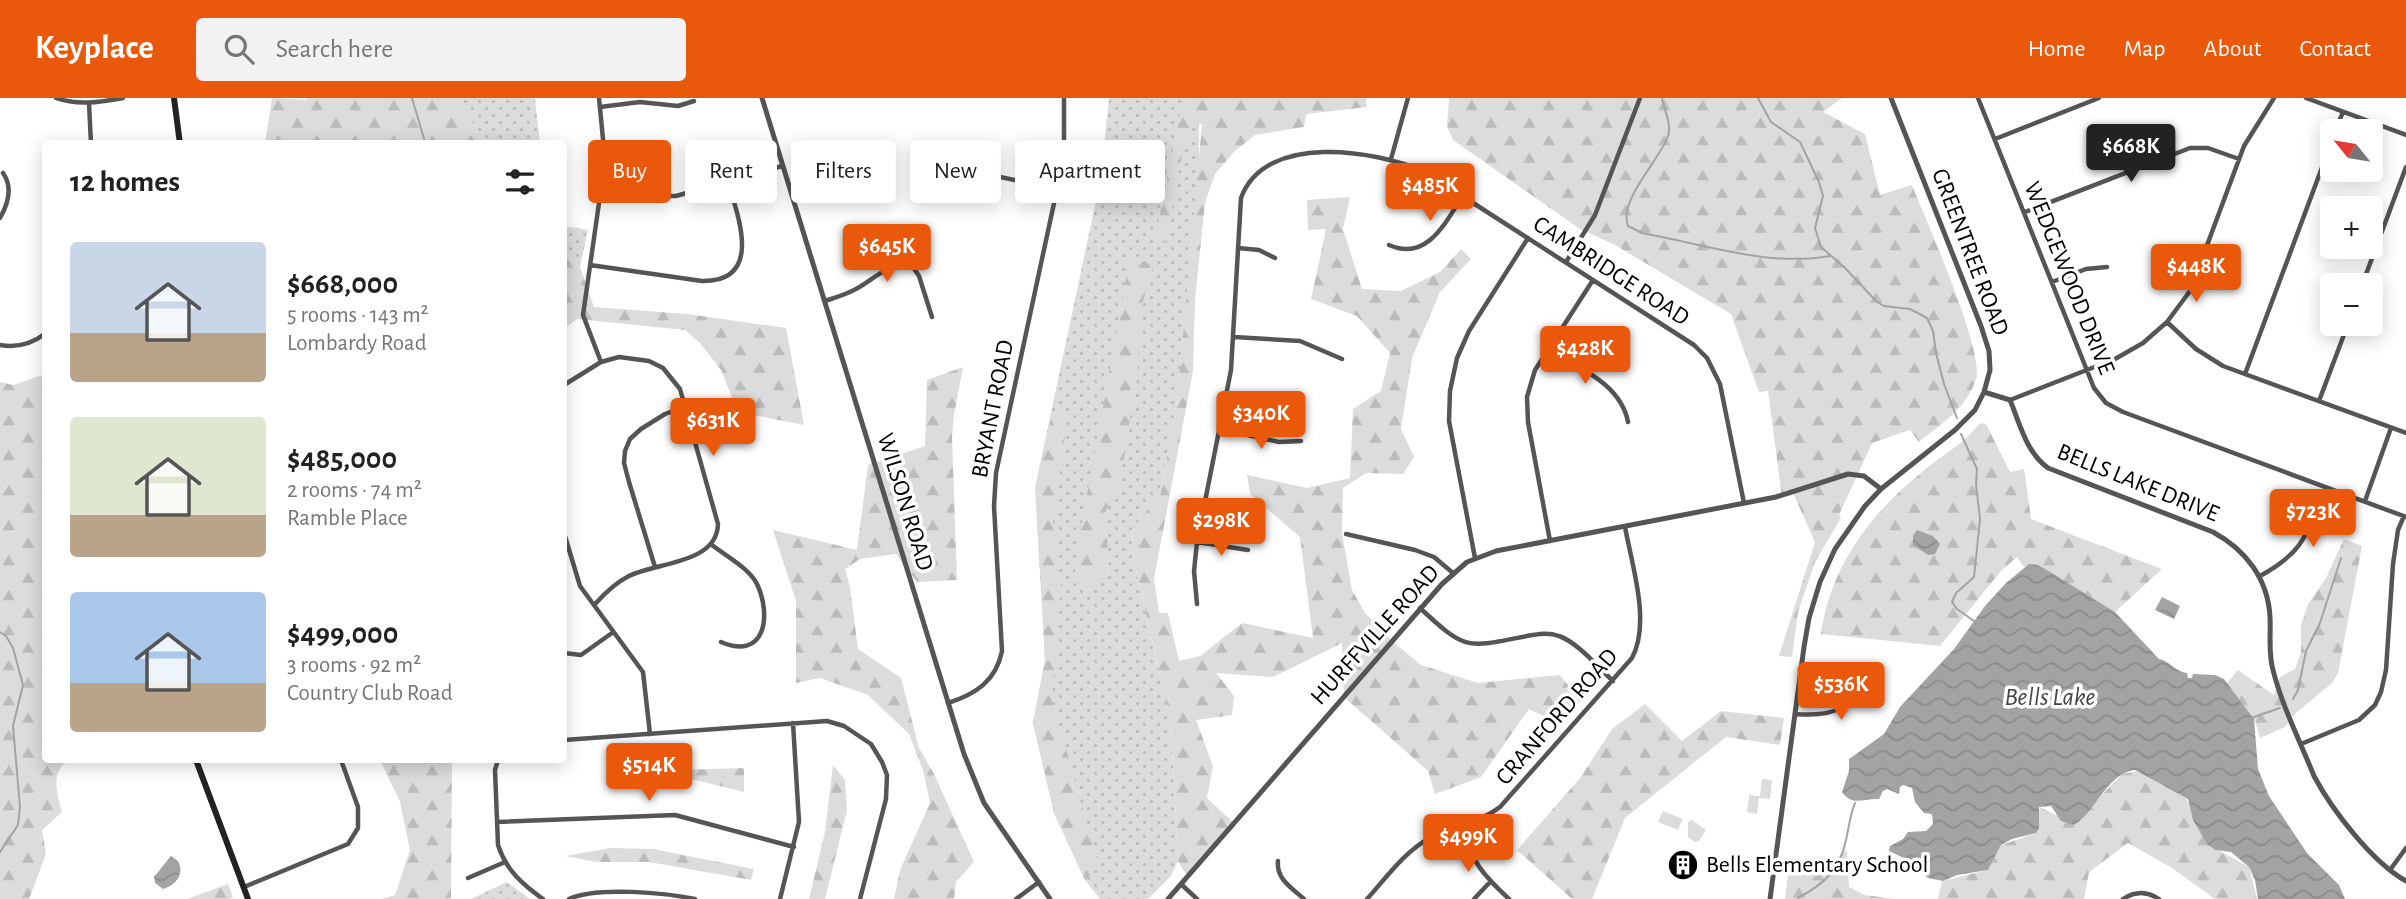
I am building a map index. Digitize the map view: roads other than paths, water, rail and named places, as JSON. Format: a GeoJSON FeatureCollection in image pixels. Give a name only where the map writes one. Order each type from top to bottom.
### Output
{"type":"FeatureCollection","features":[{"type":"Feature","properties":{"kind":"main road"},"geometry":{"type":"LineString","coordinates":[[174,98],[179,140]]}},
{"type":"Feature","properties":{"kind":"main road"},"geometry":{"type":"LineString","coordinates":[[197,763],[248,899]]}},
{"type":"Feature","properties":{"kind":"street"},"geometry":{"type":"LineString","coordinates":[[56,98],[89,103],[123,98]]}},
{"type":"Feature","properties":{"kind":"street"},"geometry":{"type":"LineString","coordinates":[[599,98],[602,140]]}},
{"type":"Feature","properties":{"kind":"street","name":"WILSON ROAD"},"geometry":{"type":"LineString","coordinates":[[762,98],[964,754],[984,803],[1050,899]]}},
{"type":"Feature","properties":{"kind":"street","name":"BRYANT ROAD"},"geometry":{"type":"LineString","coordinates":[[1064,98],[1064,140]]}},
{"type":"Feature","properties":{"kind":"street"},"geometry":{"type":"LineString","coordinates":[[1391,159],[1408,98]]}},
{"type":"Feature","properties":{"kind":"street"},"geometry":{"type":"LineString","coordinates":[[1566,262],[1595,215],[1640,98]]}},
{"type":"Feature","properties":{"kind":"street","name":"GREENTREE ROAD"},"geometry":{"type":"LineString","coordinates":[[1770,899],[1807,631],[1822,576],[1851,524],[1881,489],[1962,424],[1975,410],[1984,392],[1990,370],[1987,344],[1891,98]]}},
{"type":"Feature","properties":{"kind":"street","name":"WEDGEWOOD DRIVE"},"geometry":{"type":"LineString","coordinates":[[1978,98],[2098,394],[2116,410],[2405,516]]}},
{"type":"Feature","properties":{"kind":"street"},"geometry":{"type":"LineString","coordinates":[[1995,139],[2099,98]]}},
{"type":"Feature","properties":{"kind":"street"},"geometry":{"type":"LineString","coordinates":[[1984,392],[2010,400],[2133,350],[2167,322],[2182,303],[2196,276],[2251,131],[2274,98]]}},
{"type":"Feature","properties":{"kind":"street"},"geometry":{"type":"LineString","coordinates":[[2306,98],[2406,135]]}},
{"type":"Feature","properties":{"kind":"street"},"geometry":{"type":"LineString","coordinates":[[600,107],[640,102],[678,106],[694,101]]}},
{"type":"Feature","properties":{"kind":"street"},"geometry":{"type":"LineString","coordinates":[[89,103],[91,140]]}},
{"type":"Feature","properties":{"kind":"street"},"geometry":{"type":"LineString","coordinates":[[2340,119],[2343,112]]}},
{"type":"Feature","properties":{"kind":"street"},"geometry":{"type":"LineString","coordinates":[[2025,212],[2190,148],[2208,148],[2239,159]]}},
{"type":"Feature","properties":{"kind":"street","name":"CAMBRIDGE ROAD"},"geometry":{"type":"LineString","coordinates":[[1197,604],[1194,571],[1197,542],[1229,389],[1241,198],[1251,180],[1267,165],[1286,158],[1317,153],[1364,155],[1391,159],[1425,172],[1686,340],[1707,358],[1717,375],[1744,504]]}},
{"type":"Feature","properties":{"kind":"street"},"geometry":{"type":"LineString","coordinates":[[777,167],[782,166]]}},
{"type":"Feature","properties":{"kind":"street"},"geometry":{"type":"LineString","coordinates":[[2366,273],[2406,167]]}},
{"type":"Feature","properties":{"kind":"street"},"geometry":{"type":"LineString","coordinates":[[0,218],[9,187],[3,173]]}},
{"type":"Feature","properties":{"kind":"street"},"geometry":{"type":"LineString","coordinates":[[2245,374],[2320,173]]}},
{"type":"Feature","properties":{"kind":"street"},"geometry":{"type":"LineString","coordinates":[[1389,245],[1406,250],[1429,242],[1440,231],[1463,195]]}},
{"type":"Feature","properties":{"kind":"street"},"geometry":{"type":"LineString","coordinates":[[600,203],[583,315],[601,362]]}},
{"type":"Feature","properties":{"kind":"street"},"geometry":{"type":"LineString","coordinates":[[590,265],[699,281],[711,281],[724,276],[739,262],[744,245],[734,203]]}},
{"type":"Feature","properties":{"kind":"street","name":"BRYANT ROAD"},"geometry":{"type":"LineString","coordinates":[[948,703],[980,689],[993,675],[1000,659],[1002,636],[994,506],[996,473],[1054,203]]}},
{"type":"Feature","properties":{"kind":"street"},"geometry":{"type":"LineString","coordinates":[[1475,558],[1449,421],[1450,391],[1457,358],[1469,331],[1528,238]]}},
{"type":"Feature","properties":{"kind":"street"},"geometry":{"type":"LineString","coordinates":[[1238,248],[1259,250],[1275,258]]}},
{"type":"Feature","properties":{"kind":"street"},"geometry":{"type":"LineString","coordinates":[[825,301],[854,291],[893,265],[903,265],[913,267],[919,276],[932,317]]}},
{"type":"Feature","properties":{"kind":"street"},"geometry":{"type":"LineString","coordinates":[[2052,282],[2079,271],[2107,267]]}},
{"type":"Feature","properties":{"kind":"street"},"geometry":{"type":"LineString","coordinates":[[1550,541],[1527,397],[1532,377],[1593,280]]}},
{"type":"Feature","properties":{"kind":"street"},"geometry":{"type":"LineString","coordinates":[[2167,322],[2211,360],[2406,433]]}},
{"type":"Feature","properties":{"kind":"street"},"geometry":{"type":"LineString","coordinates":[[0,345],[20,346],[42,336]]}},
{"type":"Feature","properties":{"kind":"street"},"geometry":{"type":"LineString","coordinates":[[2319,401],[2343,336]]}},
{"type":"Feature","properties":{"kind":"street"},"geometry":{"type":"LineString","coordinates":[[1234,337],[1300,341],[1342,359]]}},
{"type":"Feature","properties":{"kind":"street"},"geometry":{"type":"LineString","coordinates":[[1549,349],[1609,387],[1623,404],[1628,422]]}},
{"type":"Feature","properties":{"kind":"street"},"geometry":{"type":"LineString","coordinates":[[567,382],[601,362],[619,357],[649,360],[672,377],[680,389],[716,511],[718,532],[712,545],[701,553],[622,580],[595,604]]}},
{"type":"Feature","properties":{"kind":"street","name":"BELLS LAKE DRIVE"},"geometry":{"type":"LineString","coordinates":[[2010,400],[2030,447],[2048,468],[2213,532],[2240,550],[2260,576],[2269,605],[2272,668],[2321,790],[2367,849],[2406,881]]}},
{"type":"Feature","properties":{"kind":"street"},"geometry":{"type":"LineString","coordinates":[[655,567],[626,472],[625,452],[630,439],[641,429],[665,414],[684,407]]}},
{"type":"Feature","properties":{"kind":"street"},"geometry":{"type":"LineString","coordinates":[[2365,501],[2391,428]]}},
{"type":"Feature","properties":{"kind":"street"},"geometry":{"type":"LineString","coordinates":[[1221,429],[1279,442],[1301,440]]}},
{"type":"Feature","properties":{"kind":"street","name":"HURFFVILLE ROAD"},"geometry":{"type":"LineString","coordinates":[[1168,899],[1420,608],[1453,573],[1475,558],[1496,551],[1786,495],[1848,474],[1864,476],[1881,489]]}},
{"type":"Feature","properties":{"kind":"street"},"geometry":{"type":"LineString","coordinates":[[2260,576],[2281,565],[2297,551],[2307,533],[2324,487]]}},
{"type":"Feature","properties":{"kind":"street"},"geometry":{"type":"LineString","coordinates":[[2301,744],[2359,720],[2375,705],[2381,692],[2386,670],[2392,564],[2398,530],[2405,516]]}},
{"type":"Feature","properties":{"kind":"street","name":"CRANFORD ROAD"},"geometry":{"type":"LineString","coordinates":[[1367,899],[1417,847],[1438,835],[1486,817],[1507,800],[1632,658],[1641,634],[1640,609],[1625,527]]}},
{"type":"Feature","properties":{"kind":"street"},"geometry":{"type":"LineString","coordinates":[[1346,534],[1434,557],[1453,573]]}},
{"type":"Feature","properties":{"kind":"street"},"geometry":{"type":"LineString","coordinates":[[1197,542],[1248,550]]}},
{"type":"Feature","properties":{"kind":"street"},"geometry":{"type":"LineString","coordinates":[[567,543],[580,586],[643,672],[650,734]]}},
{"type":"Feature","properties":{"kind":"street"},"geometry":{"type":"LineString","coordinates":[[712,545],[753,578],[765,615],[759,637],[751,645],[735,648],[721,642]]}},
{"type":"Feature","properties":{"kind":"street"},"geometry":{"type":"LineString","coordinates":[[1420,608],[1451,636],[1468,644],[1542,634],[1559,636],[1570,642],[1613,681]]}},
{"type":"Feature","properties":{"kind":"street"},"geometry":{"type":"LineString","coordinates":[[567,653],[581,655],[612,632]]}},
{"type":"Feature","properties":{"kind":"street"},"geometry":{"type":"LineString","coordinates":[[1795,715],[1822,715],[1837,710],[1850,701],[1857,685]]}},
{"type":"Feature","properties":{"kind":"street"},"geometry":{"type":"LineString","coordinates":[[567,740],[827,721],[844,726],[871,744],[882,762],[888,786],[860,899]]}},
{"type":"Feature","properties":{"kind":"street"},"geometry":{"type":"LineString","coordinates":[[780,899],[799,822],[793,723]]}},
{"type":"Feature","properties":{"kind":"street"},"geometry":{"type":"LineString","coordinates":[[244,887],[348,844],[358,828],[358,807],[342,763]]}},
{"type":"Feature","properties":{"kind":"street"},"geometry":{"type":"LineString","coordinates":[[497,763],[495,770],[498,845],[512,874],[543,899]]}},
{"type":"Feature","properties":{"kind":"street"},"geometry":{"type":"LineString","coordinates":[[497,822],[675,816],[794,847]]}},
{"type":"Feature","properties":{"kind":"street"},"geometry":{"type":"LineString","coordinates":[[1461,827],[1470,855],[1491,882],[1510,899]]}},
{"type":"Feature","properties":{"kind":"street"},"geometry":{"type":"LineString","coordinates":[[2390,870],[2406,848]]}},
{"type":"Feature","properties":{"kind":"street"},"geometry":{"type":"LineString","coordinates":[[1278,861],[1277,868],[1282,879],[1304,899]]}},
{"type":"Feature","properties":{"kind":"street"},"geometry":{"type":"LineString","coordinates":[[468,878],[505,862]]}},
{"type":"Feature","properties":{"kind":"street"},"geometry":{"type":"LineString","coordinates":[[1016,899],[1039,882]]}},
{"type":"Feature","properties":{"kind":"street"},"geometry":{"type":"LineString","coordinates":[[1474,899],[1491,882]]}},
{"type":"Feature","properties":{"kind":"street"},"geometry":{"type":"LineString","coordinates":[[1182,885],[1197,899]]}},
{"type":"Feature","properties":{"kind":"street"},"geometry":{"type":"LineString","coordinates":[[569,899],[586,894],[652,893],[695,899]]}},
{"type":"Feature","properties":{"kind":"street"},"geometry":{"type":"LineString","coordinates":[[2123,899],[2142,893],[2159,899]]}},
{"type":"Feature","properties":{"kind":"water"},"geometry":{"type":"Polygon","coordinates":[[[1917,530],[1933,536],[1940,544],[1935,554],[1928,555],[1913,545],[1913,536],[1917,530]]]}},
{"type":"Feature","properties":{"kind":"water","name":"Bells Lake"},"geometry":{"type":"Polygon","coordinates":[[[2029,564],[2038,565],[2115,612],[2159,659],[2187,673],[2188,678],[2192,678],[2193,674],[2215,675],[2224,679],[2254,719],[2258,769],[2269,796],[2307,853],[2339,885],[2345,899],[2258,899],[2255,880],[2249,867],[2231,852],[2215,850],[2207,844],[2193,820],[2188,799],[2135,770],[2125,772],[2109,785],[2089,812],[2074,825],[2061,821],[2051,806],[2039,807],[2039,828],[2036,833],[2012,839],[2001,845],[1988,870],[1957,875],[1943,881],[1928,878],[1908,860],[1889,851],[1890,846],[1903,839],[1908,832],[1926,831],[1933,824],[1932,814],[1924,813],[1915,802],[1912,788],[1903,785],[1899,794],[1887,789],[1879,799],[1854,801],[1846,797],[1842,792],[1849,771],[1849,759],[1884,734],[1900,707],[1954,649],[1985,606],[2006,583],[2029,564]]]}},
{"type":"Feature","properties":{"kind":"water"},"geometry":{"type":"Polygon","coordinates":[[[2162,597],[2180,606],[2174,619],[2155,610],[2162,597]]]}},
{"type":"Feature","properties":{"kind":"water"},"geometry":{"type":"Polygon","coordinates":[[[171,856],[178,861],[180,875],[172,885],[163,889],[155,883],[154,877],[171,856]]]}},
{"type":"Feature","properties":{"kind":"waterway"},"geometry":{"type":"LineString","coordinates":[[412,98],[424,140]]}},
{"type":"Feature","properties":{"kind":"waterway"},"geometry":{"type":"LineString","coordinates":[[1662,98],[1668,122],[1668,136],[1634,192],[1629,204],[1628,226],[1642,233],[1735,253],[1783,259],[1830,256]]}},
{"type":"Feature","properties":{"kind":"waterway"},"geometry":{"type":"LineString","coordinates":[[1758,98],[1771,122],[1800,142],[1819,182],[1823,196],[1815,228],[1821,247],[1877,302],[1884,306],[1910,309],[1927,318],[1933,331],[1944,384],[1957,418]]}},
{"type":"Feature","properties":{"kind":"waterway"},"geometry":{"type":"LineString","coordinates":[[1961,434],[1977,469],[1980,519],[1974,577],[1956,593],[1952,602],[1974,621]]}},
{"type":"Feature","properties":{"kind":"waterway"},"geometry":{"type":"LineString","coordinates":[[2293,699],[2298,690],[2306,651],[2320,623],[2341,558]]}},
{"type":"Feature","properties":{"kind":"waterway"},"geometry":{"type":"LineString","coordinates":[[0,632],[6,636],[13,648],[23,685],[13,726],[20,807],[18,825],[0,852]]}},
{"type":"Feature","properties":{"kind":"waterway"},"geometry":{"type":"LineString","coordinates":[[2251,718],[2280,708]]}},
{"type":"Feature","properties":{"kind":"waterway"},"geometry":{"type":"LineString","coordinates":[[1798,898],[1823,881],[1840,860],[1855,803]]}},
{"type":"Feature","properties":{"kind":"place","name":"Bells Elementary School"},"geometry":{"type":"Point","coordinates":[1683,865]}}]}
